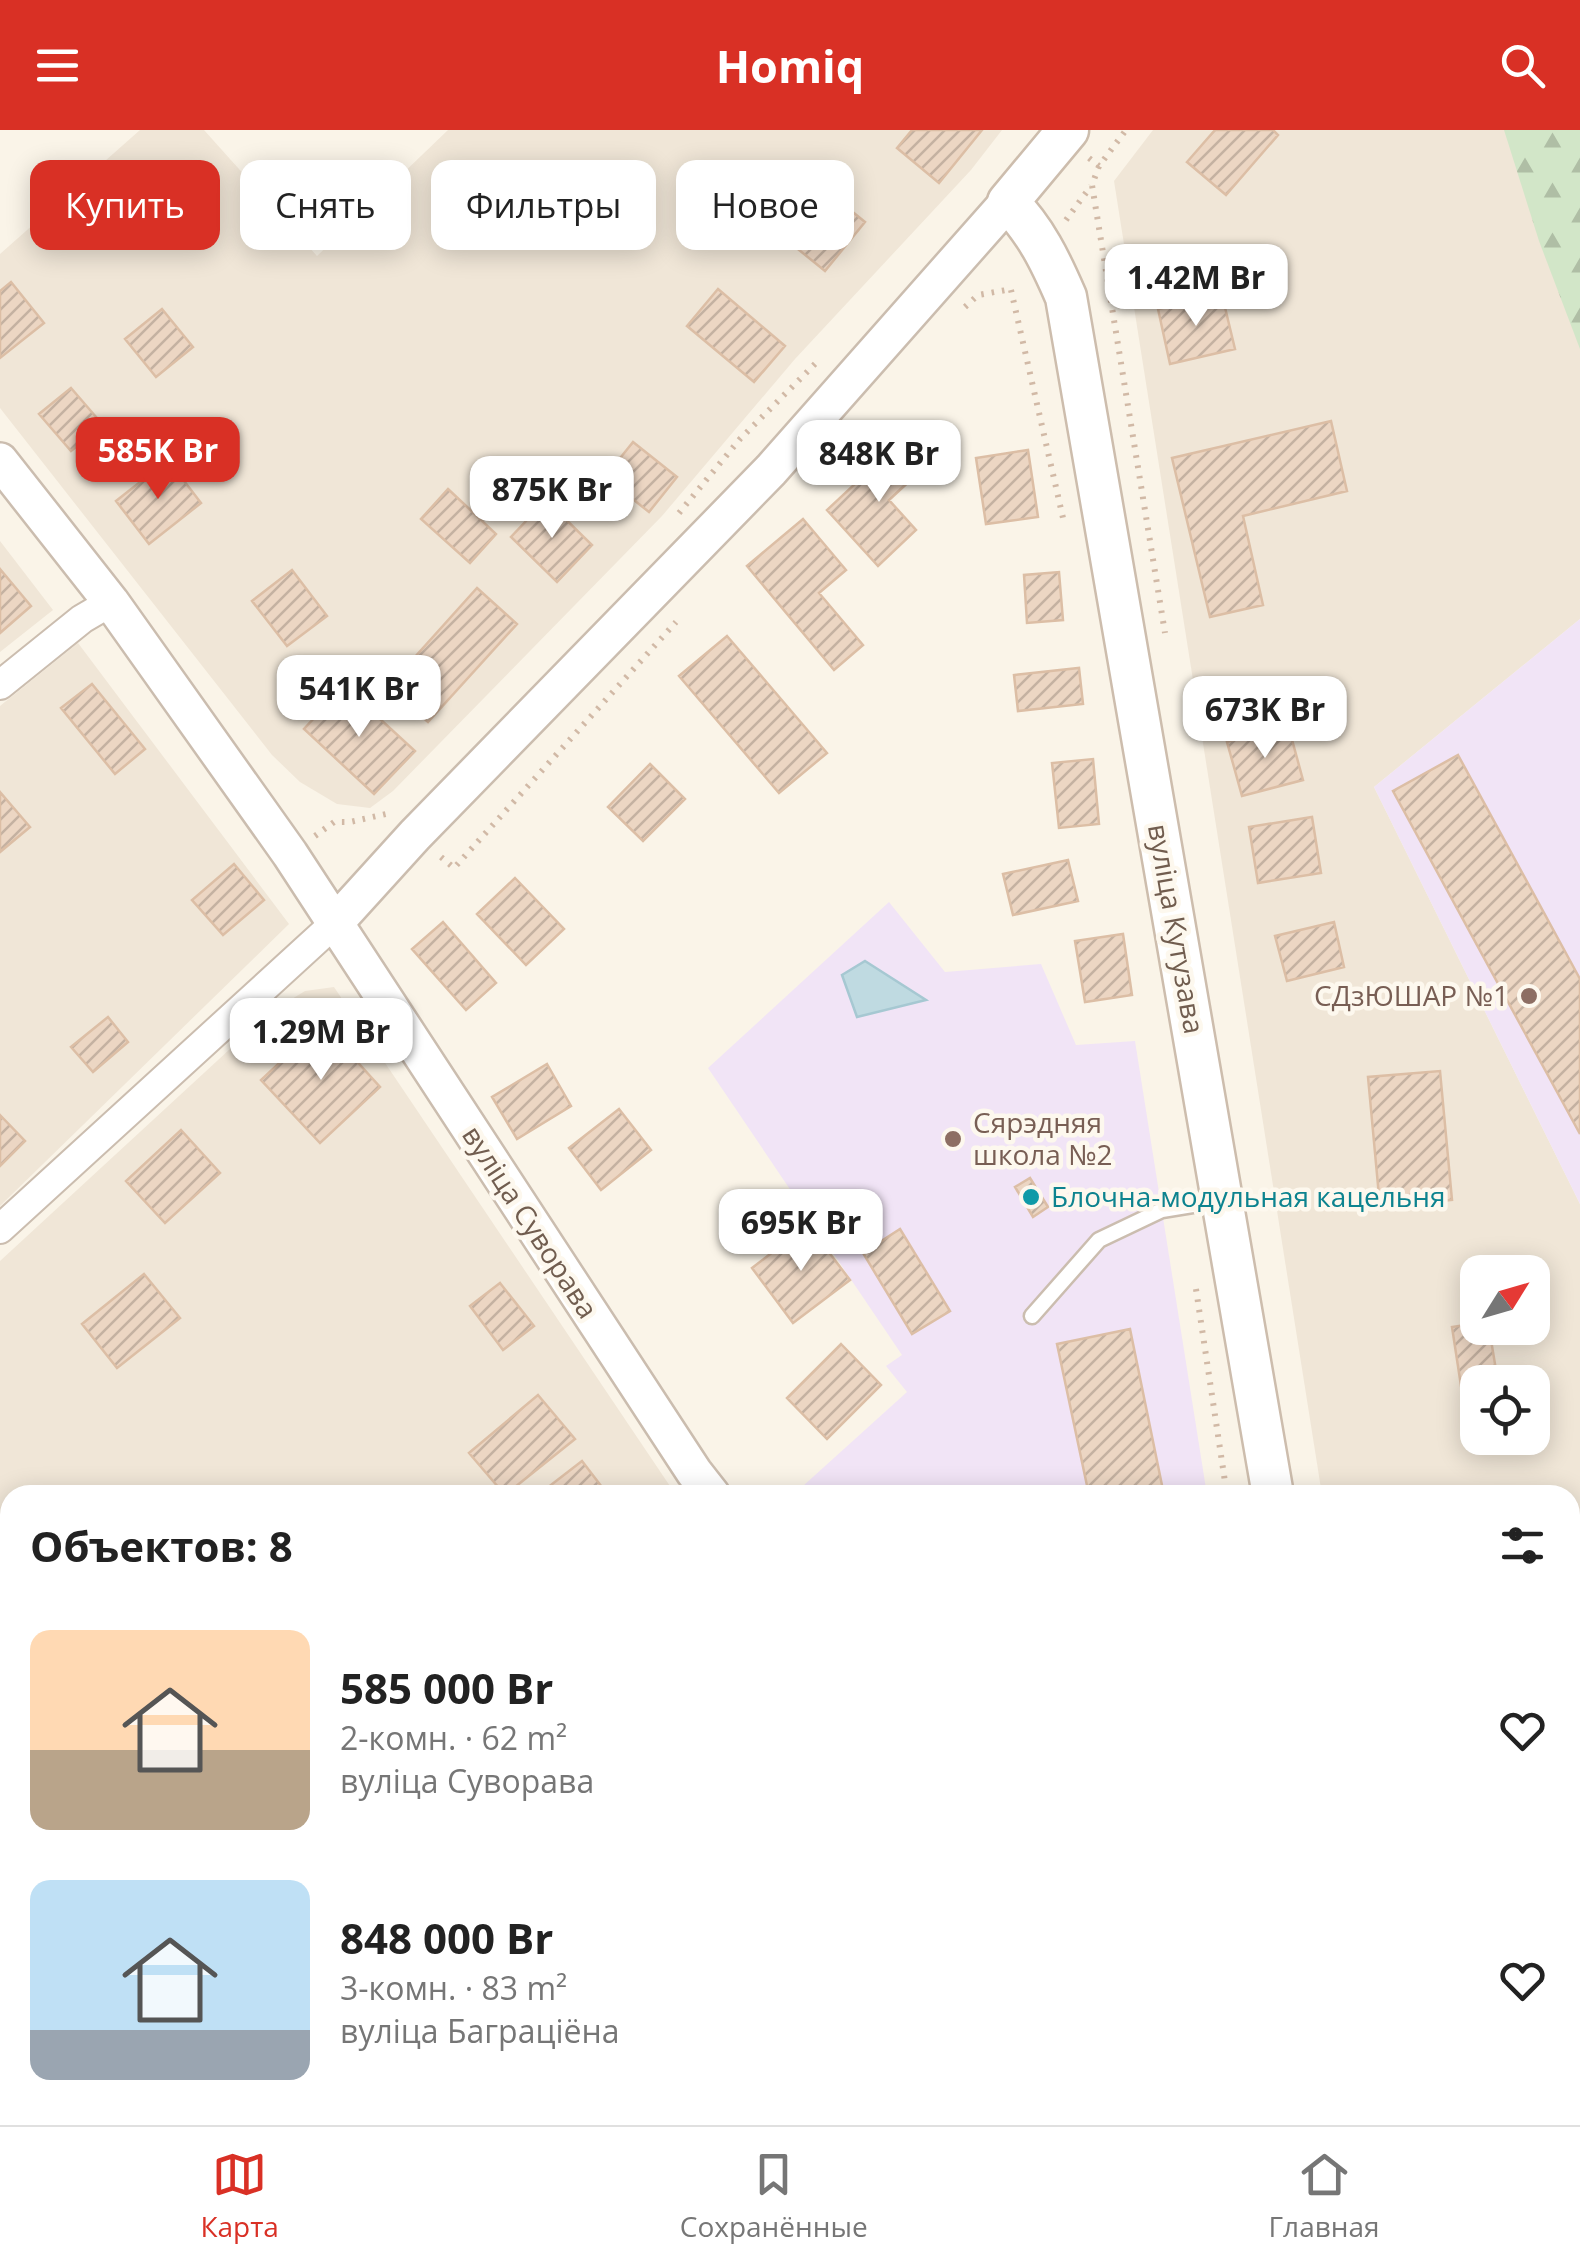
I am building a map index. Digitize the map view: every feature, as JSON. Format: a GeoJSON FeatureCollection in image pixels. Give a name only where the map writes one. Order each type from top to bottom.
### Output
{"type":"FeatureCollection","features":[{"type":"Feature","properties":{"kind":"main road"},"geometry":{"type":"LineString","coordinates":[[1008,202],[1068,130]]}},
{"type":"Feature","properties":{"kind":"main road","name":"вуліца Кутузава"},"geometry":{"type":"LineString","coordinates":[[1008,202],[1045,248],[1066,297],[1271,1485]]}},
{"type":"Feature","properties":{"kind":"street"},"geometry":{"type":"LineString","coordinates":[[0,1229],[336,922],[415,835],[771,470],[1008,202]]}},
{"type":"Feature","properties":{"kind":"street","name":"вуліца Суворава"},"geometry":{"type":"LineString","coordinates":[[0,461],[111,602],[290,854],[705,1485]]}},
{"type":"Feature","properties":{"kind":"street"},"geometry":{"type":"LineString","coordinates":[[0,686],[82,620],[111,602]]}},
{"type":"Feature","properties":{"kind":"lane"},"geometry":{"type":"LineString","coordinates":[[1032,1316],[1099,1240],[1162,1210],[1223,1200]]}},
{"type":"Feature","properties":{"kind":"path"},"geometry":{"type":"LineString","coordinates":[[676,518],[740,439],[830,350]]}},
{"type":"Feature","properties":{"kind":"path"},"geometry":{"type":"LineString","coordinates":[[290,854],[334,822],[390,814]]}},
{"type":"Feature","properties":{"kind":"shaded area"},"geometry":{"type":"Polygon","coordinates":[[[140,130],[204,130],[240,170],[240,250],[312,250],[317,256],[323,250],[411,250],[411,166],[448,130],[1002,130],[971,170],[795,359],[662,516],[393,791],[370,808],[337,804],[300,782],[272,755],[0,408],[0,254],[30,227],[30,250],[220,250],[220,160],[106,160],[140,130]]]}},
{"type":"Feature","properties":{"kind":"shaded area"},"geometry":{"type":"Polygon","coordinates":[[[1153,130],[1580,130],[1580,619],[1374,787],[1580,1204],[1580,1485],[1320,1485],[1114,181],[1153,130]]]}},
{"type":"Feature","properties":{"kind":"shaded area"},"geometry":{"type":"Polygon","coordinates":[[[0,541],[53,610],[0,652],[0,541]]]}},
{"type":"Feature","properties":{"kind":"shaded area","name":"СДзЮШАР №1"},"geometry":{"type":"Polygon","coordinates":[[[1580,619],[1580,1204],[1374,787],[1580,619]]]}},
{"type":"Feature","properties":{"kind":"shaded area"},"geometry":{"type":"Polygon","coordinates":[[[78,643],[289,924],[0,1206],[0,706],[78,643]]]}},
{"type":"Feature","properties":{"kind":"shaded area","name":"Сярэдняя школа №2"},"geometry":{"type":"Polygon","coordinates":[[[889,902],[945,972],[1041,964],[1076,1045],[1135,1041],[1205,1485],[804,1485],[907,1392],[886,1366],[902,1355],[708,1068],[889,902]]]}},
{"type":"Feature","properties":{"kind":"shaded area"},"geometry":{"type":"Polygon","coordinates":[[[334,987],[669,1485],[0,1485],[0,1261],[269,1013],[305,991],[334,987]]]}},
{"type":"Feature","properties":{"kind":"green space"},"geometry":{"type":"Polygon","coordinates":[[[1504,130],[1580,130],[1580,349],[1539,241],[1504,130]]]}},
{"type":"Feature","properties":{"kind":"water"},"geometry":{"type":"Polygon","coordinates":[[[865,961],[926,1000],[857,1017],[842,975],[865,961]]]}},
{"type":"Feature","properties":{"kind":"building"},"geometry":{"type":"Polygon","coordinates":[[[912,130],[982,130],[939,183],[897,148],[912,130]]]}},
{"type":"Feature","properties":{"kind":"building"},"geometry":{"type":"Polygon","coordinates":[[[1215,130],[1273,130],[1278,135],[1226,195],[1187,162],[1215,130]]]}},
{"type":"Feature","properties":{"kind":"building"},"geometry":{"type":"Polygon","coordinates":[[[854,213],[865,222],[854,235],[854,213]]]}},
{"type":"Feature","properties":{"kind":"building"},"geometry":{"type":"Polygon","coordinates":[[[799,250],[842,250],[825,271],[799,250]]]}},
{"type":"Feature","properties":{"kind":"building"},"geometry":{"type":"Polygon","coordinates":[[[11,282],[44,323],[0,358],[0,291],[11,282]]]}},
{"type":"Feature","properties":{"kind":"building"},"geometry":{"type":"Polygon","coordinates":[[[718,289],[785,346],[754,382],[687,326],[718,289]]]}},
{"type":"Feature","properties":{"kind":"building"},"geometry":{"type":"Polygon","coordinates":[[[1222,295],[1235,349],[1170,364],[1158,309],[1222,295]]]}},
{"type":"Feature","properties":{"kind":"building"},"geometry":{"type":"Polygon","coordinates":[[[162,309],[193,347],[156,377],[125,339],[162,309]]]}},
{"type":"Feature","properties":{"kind":"building"},"geometry":{"type":"Polygon","coordinates":[[[71,388],[103,425],[71,451],[39,414],[71,388]]]}},
{"type":"Feature","properties":{"kind":"building"},"geometry":{"type":"Polygon","coordinates":[[[1331,421],[1347,491],[1243,516],[1263,605],[1210,617],[1172,458],[1331,421]]]}},
{"type":"Feature","properties":{"kind":"building"},"geometry":{"type":"Polygon","coordinates":[[[902,440],[926,466],[889,500],[916,530],[878,566],[827,510],[902,440]]]}},
{"type":"Feature","properties":{"kind":"building"},"geometry":{"type":"Polygon","coordinates":[[[633,442],[677,477],[649,512],[605,477],[633,442]]]}},
{"type":"Feature","properties":{"kind":"building"},"geometry":{"type":"Polygon","coordinates":[[[1028,450],[1038,517],[986,524],[976,458],[1028,450]]]}},
{"type":"Feature","properties":{"kind":"building"},"geometry":{"type":"Polygon","coordinates":[[[168,460],[201,503],[149,544],[116,501],[168,460]]]}},
{"type":"Feature","properties":{"kind":"building"},"geometry":{"type":"Polygon","coordinates":[[[448,489],[496,534],[470,563],[421,519],[448,489]]]}},
{"type":"Feature","properties":{"kind":"building"},"geometry":{"type":"Polygon","coordinates":[[[546,500],[592,545],[557,582],[511,537],[546,500]]]}},
{"type":"Feature","properties":{"kind":"building"},"geometry":{"type":"Polygon","coordinates":[[[803,519],[846,570],[819,593],[863,645],[834,670],[747,566],[803,519]]]}},
{"type":"Feature","properties":{"kind":"building"},"geometry":{"type":"Polygon","coordinates":[[[0,569],[31,606],[0,633],[0,569]]]}},
{"type":"Feature","properties":{"kind":"building"},"geometry":{"type":"Polygon","coordinates":[[[292,570],[327,616],[287,646],[252,601],[292,570]]]}},
{"type":"Feature","properties":{"kind":"building"},"geometry":{"type":"Polygon","coordinates":[[[1059,572],[1063,620],[1027,623],[1024,575],[1059,572]]]}},
{"type":"Feature","properties":{"kind":"building"},"geometry":{"type":"Polygon","coordinates":[[[477,588],[517,624],[428,722],[388,687],[477,588]]]}},
{"type":"Feature","properties":{"kind":"building"},"geometry":{"type":"Polygon","coordinates":[[[727,636],[827,753],[779,793],[679,676],[727,636]]]}},
{"type":"Feature","properties":{"kind":"building"},"geometry":{"type":"Polygon","coordinates":[[[1079,668],[1083,704],[1018,711],[1014,675],[1079,668]]]}},
{"type":"Feature","properties":{"kind":"building"},"geometry":{"type":"Polygon","coordinates":[[[92,684],[145,749],[115,774],[61,708],[92,684]]]}},
{"type":"Feature","properties":{"kind":"building"},"geometry":{"type":"Polygon","coordinates":[[[344,686],[415,751],[374,794],[304,729],[344,686]]]}},
{"type":"Feature","properties":{"kind":"building"},"geometry":{"type":"Polygon","coordinates":[[[1288,725],[1303,780],[1242,796],[1227,742],[1288,725]]]}},
{"type":"Feature","properties":{"kind":"building"},"geometry":{"type":"Polygon","coordinates":[[[1458,755],[1580,979],[1580,1134],[1393,791],[1458,755]]]}},
{"type":"Feature","properties":{"kind":"building"},"geometry":{"type":"Polygon","coordinates":[[[1093,759],[1099,824],[1059,828],[1052,763],[1093,759]]]}},
{"type":"Feature","properties":{"kind":"building"},"geometry":{"type":"Polygon","coordinates":[[[650,764],[685,799],[643,841],[608,807],[650,764]]]}},
{"type":"Feature","properties":{"kind":"building"},"geometry":{"type":"Polygon","coordinates":[[[0,792],[30,827],[0,852],[0,792]]]}},
{"type":"Feature","properties":{"kind":"building"},"geometry":{"type":"Polygon","coordinates":[[[1312,817],[1321,873],[1258,883],[1249,827],[1312,817]]]}},
{"type":"Feature","properties":{"kind":"building"},"geometry":{"type":"Polygon","coordinates":[[[1068,860],[1078,901],[1013,915],[1003,874],[1068,860]]]}},
{"type":"Feature","properties":{"kind":"building"},"geometry":{"type":"Polygon","coordinates":[[[234,864],[264,900],[223,935],[192,900],[234,864]]]}},
{"type":"Feature","properties":{"kind":"building"},"geometry":{"type":"Polygon","coordinates":[[[515,878],[564,929],[526,965],[477,914],[515,878]]]}},
{"type":"Feature","properties":{"kind":"building"},"geometry":{"type":"Polygon","coordinates":[[[443,922],[496,983],[466,1010],[412,949],[443,922]]]}},
{"type":"Feature","properties":{"kind":"building"},"geometry":{"type":"Polygon","coordinates":[[[1334,922],[1344,967],[1287,981],[1275,936],[1334,922]]]}},
{"type":"Feature","properties":{"kind":"building"},"geometry":{"type":"Polygon","coordinates":[[[1123,934],[1132,995],[1085,1002],[1075,941],[1123,934]]]}},
{"type":"Feature","properties":{"kind":"building"},"geometry":{"type":"Polygon","coordinates":[[[108,1017],[128,1042],[93,1072],[71,1047],[108,1017]]]}},
{"type":"Feature","properties":{"kind":"building"},"geometry":{"type":"Polygon","coordinates":[[[322,1023],[380,1087],[320,1143],[261,1080],[322,1023]]]}},
{"type":"Feature","properties":{"kind":"building"},"geometry":{"type":"Polygon","coordinates":[[[547,1064],[571,1106],[517,1139],[492,1097],[547,1064]]]}},
{"type":"Feature","properties":{"kind":"building"},"geometry":{"type":"Polygon","coordinates":[[[1440,1071],[1452,1200],[1380,1207],[1368,1077],[1440,1071]]]}},
{"type":"Feature","properties":{"kind":"building"},"geometry":{"type":"Polygon","coordinates":[[[619,1109],[651,1150],[601,1190],[569,1148],[619,1109]]]}},
{"type":"Feature","properties":{"kind":"building"},"geometry":{"type":"Polygon","coordinates":[[[0,1115],[25,1141],[0,1166],[0,1115]]]}},
{"type":"Feature","properties":{"kind":"building"},"geometry":{"type":"Polygon","coordinates":[[[181,1130],[220,1173],[165,1223],[126,1181],[181,1130]]]}},
{"type":"Feature","properties":{"kind":"building","name":"Блочна-модульная кацельня"},"geometry":{"type":"Polygon","coordinates":[[[1030,1178],[1048,1207],[1033,1217],[1015,1187],[1030,1178]]]}},
{"type":"Feature","properties":{"kind":"building"},"geometry":{"type":"Polygon","coordinates":[[[808,1225],[850,1280],[793,1323],[752,1268],[808,1225]]]}},
{"type":"Feature","properties":{"kind":"building"},"geometry":{"type":"Polygon","coordinates":[[[900,1229],[950,1311],[912,1334],[863,1253],[900,1229]]]}},
{"type":"Feature","properties":{"kind":"building"},"geometry":{"type":"Polygon","coordinates":[[[144,1274],[180,1318],[117,1368],[82,1324],[144,1274]]]}},
{"type":"Feature","properties":{"kind":"building"},"geometry":{"type":"Polygon","coordinates":[[[500,1283],[534,1326],[503,1350],[470,1306],[500,1283]]]}},
{"type":"Feature","properties":{"kind":"building"},"geometry":{"type":"Polygon","coordinates":[[[1460,1326],[1460,1345],[1492,1345],[1495,1365],[1460,1365],[1460,1379],[1452,1327],[1460,1326]]]}},
{"type":"Feature","properties":{"kind":"building"},"geometry":{"type":"Polygon","coordinates":[[[1130,1329],[1162,1485],[1087,1485],[1057,1344],[1130,1329]]]}},
{"type":"Feature","properties":{"kind":"building"},"geometry":{"type":"Polygon","coordinates":[[[841,1344],[881,1385],[827,1439],[787,1398],[841,1344]]]}},
{"type":"Feature","properties":{"kind":"building"},"geometry":{"type":"Polygon","coordinates":[[[538,1395],[575,1439],[518,1485],[496,1485],[469,1453],[538,1395]]]}},
{"type":"Feature","properties":{"kind":"building"},"geometry":{"type":"Polygon","coordinates":[[[582,1461],[600,1485],[551,1485],[582,1461]]]}},
{"type":"Feature","properties":{"kind":"place","name":"СДзЮШАР №1"},"geometry":{"type":"Point","coordinates":[1529,996]}},
{"type":"Feature","properties":{"kind":"place","name":"Сярэдняя школа №2"},"geometry":{"type":"Point","coordinates":[953,1139]}},
{"type":"Feature","properties":{"kind":"place","name":"Блочна-модульная кацельня"},"geometry":{"type":"Point","coordinates":[1031,1197]}}]}
